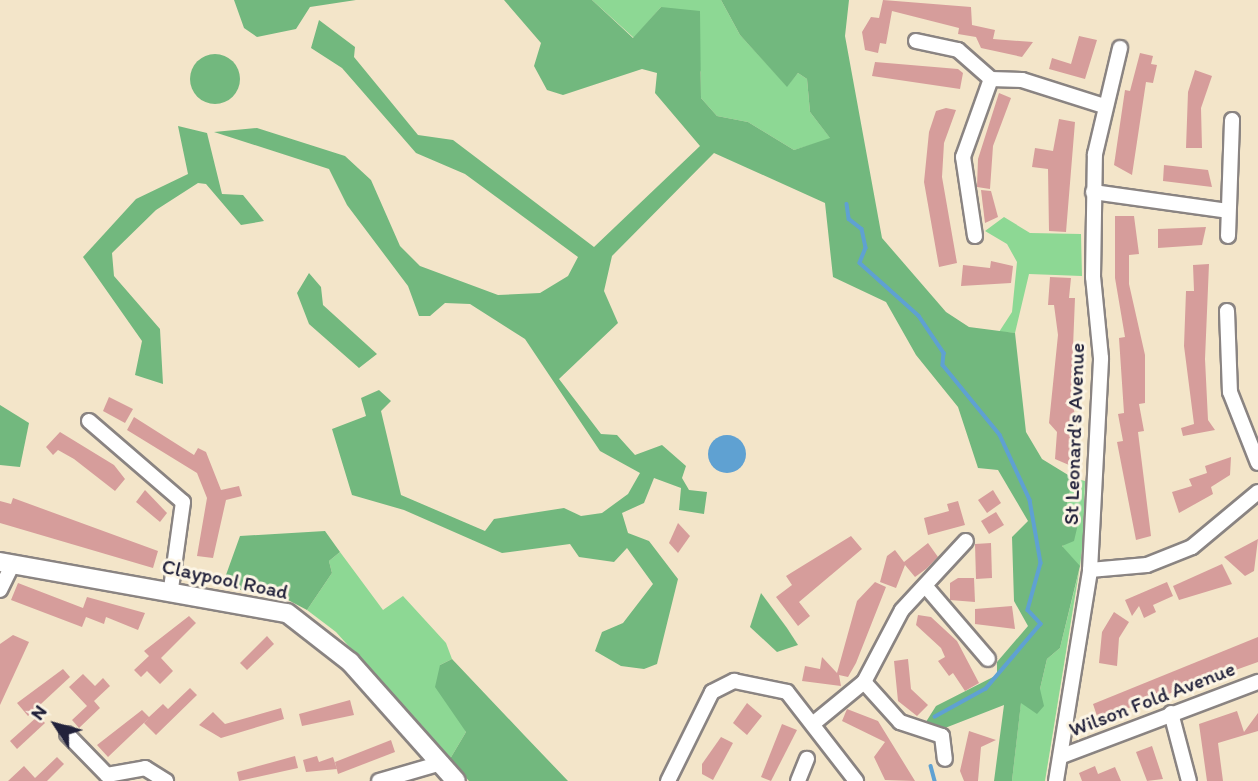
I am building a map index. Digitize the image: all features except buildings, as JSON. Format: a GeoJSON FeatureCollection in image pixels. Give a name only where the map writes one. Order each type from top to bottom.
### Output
{"type":"FeatureCollection","features":[{"type":"Feature","properties":{"kind":"street"},"geometry":{"type":"LineString","coordinates":[[914,41],[958,50],[991,79],[1022,80],[1104,106]]}},
{"type":"Feature","properties":{"kind":"street","name":"St Leonard's Avenue"},"geometry":{"type":"LineString","coordinates":[[1056,781],[1090,570],[1101,358],[1093,192],[1104,106],[1120,48]]}},
{"type":"Feature","properties":{"kind":"street"},"geometry":{"type":"LineString","coordinates":[[977,240],[963,156],[991,79]]}},
{"type":"Feature","properties":{"kind":"street"},"geometry":{"type":"LineString","coordinates":[[1228,236],[1232,120]]}},
{"type":"Feature","properties":{"kind":"street"},"geometry":{"type":"LineString","coordinates":[[1093,192],[1228,211]]}},
{"type":"Feature","properties":{"kind":"street"},"geometry":{"type":"LineString","coordinates":[[1227,311],[1232,400],[1258,463]]}},
{"type":"Feature","properties":{"kind":"street"},"geometry":{"type":"LineString","coordinates":[[89,421],[183,502],[171,589]]}},
{"type":"Feature","properties":{"kind":"street"},"geometry":{"type":"LineString","coordinates":[[1090,570],[1147,565],[1192,547],[1258,492]]}},
{"type":"Feature","properties":{"kind":"street"},"geometry":{"type":"LineString","coordinates":[[814,723],[864,682],[902,610],[928,589],[951,552],[966,541]]}},
{"type":"Feature","properties":{"kind":"street"},"geometry":{"type":"LineString","coordinates":[[0,590],[6,562]]}},
{"type":"Feature","properties":{"kind":"street","name":"Claypool Road"},"geometry":{"type":"LineString","coordinates":[[6,562],[270,608],[308,624],[456,781]]}},
{"type":"Feature","properties":{"kind":"street"},"geometry":{"type":"LineString","coordinates":[[928,589],[988,659]]}},
{"type":"Feature","properties":{"kind":"street"},"geometry":{"type":"LineString","coordinates":[[668,781],[712,692],[725,682],[788,692],[856,781]]}},
{"type":"Feature","properties":{"kind":"street"},"geometry":{"type":"LineString","coordinates":[[864,682],[900,722],[943,736],[945,759]]}},
{"type":"Feature","properties":{"kind":"street","name":"Wilson Fold Avenue"},"geometry":{"type":"LineString","coordinates":[[1062,756],[1258,682]]}},
{"type":"Feature","properties":{"kind":"street"},"geometry":{"type":"LineString","coordinates":[[1171,713],[1189,781]]}},
{"type":"Feature","properties":{"kind":"street"},"geometry":{"type":"LineString","coordinates":[[67,734],[107,775],[145,768],[166,781]]}},
{"type":"Feature","properties":{"kind":"street"},"geometry":{"type":"LineString","coordinates":[[798,781],[807,759]]}},
{"type":"Feature","properties":{"kind":"street"},"geometry":{"type":"LineString","coordinates":[[379,781],[441,763]]}},
{"type":"Feature","properties":{"kind":"green space"},"geometry":{"type":"Polygon","coordinates":[[[234,0],[356,0],[310,7],[296,29],[257,37],[244,28],[234,0]]]}},
{"type":"Feature","properties":{"kind":"green space"},"geometry":{"type":"Polygon","coordinates":[[[504,0],[592,0],[633,38],[661,7],[700,11],[701,98],[717,116],[748,122],[794,150],[830,138],[810,112],[807,79],[798,73],[787,87],[740,35],[721,0],[849,0],[845,36],[882,238],[946,312],[969,327],[1015,333],[1026,432],[1042,459],[1073,478],[1064,517],[1078,524],[1074,541],[1062,546],[1080,566],[1060,648],[1047,659],[1040,689],[1044,706],[1037,714],[1021,703],[1012,781],[994,781],[1004,705],[945,728],[924,725],[936,706],[997,675],[997,662],[1028,626],[1014,601],[1012,537],[1028,521],[998,470],[978,468],[958,407],[916,355],[886,302],[833,277],[825,203],[714,153],[612,256],[604,291],[618,323],[559,379],[601,434],[617,435],[635,455],[662,445],[686,466],[682,478],[689,490],[707,492],[704,514],[679,510],[681,488],[654,478],[644,503],[622,513],[628,533],[649,541],[678,579],[657,664],[644,669],[621,666],[595,651],[602,632],[623,623],[653,584],[627,548],[614,562],[579,557],[570,544],[502,553],[404,510],[352,495],[332,429],[366,416],[361,398],[379,390],[391,401],[381,411],[401,495],[485,531],[494,519],[564,508],[581,516],[602,513],[628,494],[640,473],[600,451],[525,339],[470,304],[445,303],[430,316],[419,316],[408,286],[347,205],[329,169],[214,132],[257,128],[345,156],[371,180],[400,246],[420,266],[498,295],[540,293],[568,276],[578,257],[465,174],[416,153],[342,68],[311,48],[319,20],[355,47],[354,57],[418,135],[453,140],[594,247],[700,146],[655,93],[657,73],[642,69],[563,95],[547,90],[534,66],[541,43],[504,0]]]}},
{"type":"Feature","properties":{"kind":"green space"},"geometry":{"type":"Polygon","coordinates":[[[592,0],[721,0],[740,35],[787,86],[798,73],[807,79],[810,112],[831,139],[794,150],[748,122],[717,116],[701,98],[701,72],[661,7],[634,38],[592,0]]]}},
{"type":"Feature","properties":{"kind":"green space"},"geometry":{"type":"Polygon","coordinates":[[[215,54],[233,61],[240,79],[233,97],[215,104],[197,97],[190,79],[197,61],[215,54]]]}},
{"type":"Feature","properties":{"kind":"green space"},"geometry":{"type":"Polygon","coordinates":[[[178,126],[207,133],[222,194],[243,195],[264,221],[241,225],[206,184],[198,183],[156,210],[112,253],[114,276],[160,329],[163,384],[135,375],[142,341],[83,257],[136,199],[188,174],[178,126]]]}},
{"type":"Feature","properties":{"kind":"green space"},"geometry":{"type":"Polygon","coordinates":[[[1004,217],[1030,233],[1081,234],[1082,276],[1029,274],[1015,333],[999,332],[1012,312],[1017,262],[1007,244],[985,231],[1004,217]]]}},
{"type":"Feature","properties":{"kind":"green space"},"geometry":{"type":"Polygon","coordinates":[[[309,273],[321,287],[323,305],[377,354],[359,368],[309,324],[297,293],[309,273]]]}},
{"type":"Feature","properties":{"kind":"green space"},"geometry":{"type":"Polygon","coordinates":[[[0,405],[29,423],[20,467],[0,465],[0,405]]]}},
{"type":"Feature","properties":{"kind":"green space"},"geometry":{"type":"Polygon","coordinates":[[[1073,478],[1085,481],[1080,567],[1062,547],[1078,524],[1064,517],[1073,478]]]}},
{"type":"Feature","properties":{"kind":"green space"},"geometry":{"type":"Polygon","coordinates":[[[325,531],[340,552],[329,561],[332,573],[307,610],[288,600],[222,586],[240,536],[325,531]]]}},
{"type":"Feature","properties":{"kind":"green space"},"geometry":{"type":"Polygon","coordinates":[[[340,552],[383,610],[403,596],[446,643],[452,659],[440,665],[466,732],[450,759],[336,632],[307,610],[332,573],[329,561],[340,552]]]}},
{"type":"Feature","properties":{"kind":"green space"},"geometry":{"type":"Polygon","coordinates":[[[1080,569],[1045,781],[1012,781],[1021,702],[1040,689],[1047,659],[1060,648],[1080,569]]]}},
{"type":"Feature","properties":{"kind":"green space"},"geometry":{"type":"Polygon","coordinates":[[[761,593],[798,645],[777,652],[750,627],[761,593]]]}},
{"type":"Feature","properties":{"kind":"green space"},"geometry":{"type":"Polygon","coordinates":[[[452,659],[568,781],[469,781],[450,759],[466,732],[435,687],[440,665],[452,659]]]}},
{"type":"Feature","properties":{"kind":"water"},"geometry":{"type":"Polygon","coordinates":[[[727,435],[740,441],[746,454],[740,467],[727,473],[714,467],[708,454],[714,441],[727,435]]]}},
{"type":"Feature","properties":{"kind":"waterway"},"geometry":{"type":"LineString","coordinates":[[847,204],[849,219],[862,229],[866,248],[860,263],[919,316],[944,353],[943,365],[1000,435],[1030,500],[1041,563],[1028,610],[1041,624],[986,689],[935,717]]}},
{"type":"Feature","properties":{"kind":"waterway"},"geometry":{"type":"LineString","coordinates":[[931,766],[935,781]]}}]}
